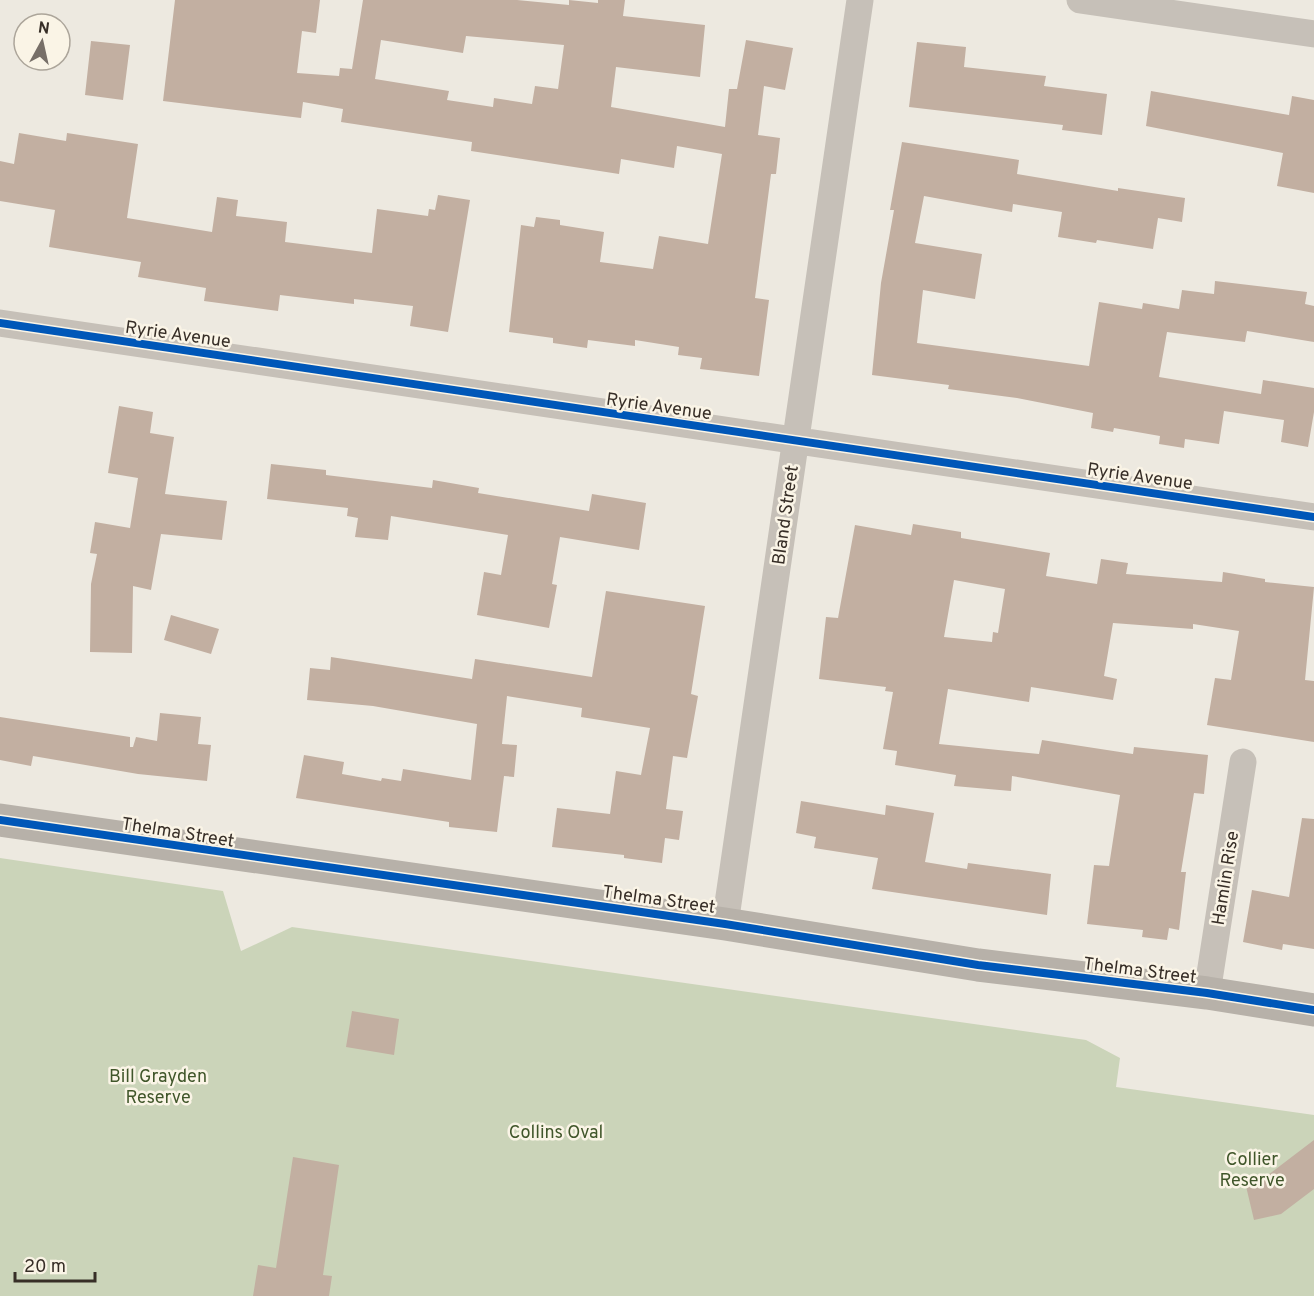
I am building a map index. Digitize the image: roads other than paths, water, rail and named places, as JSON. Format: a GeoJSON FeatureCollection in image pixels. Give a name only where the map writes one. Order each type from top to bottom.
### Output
{"type":"FeatureCollection","features":[{"type":"Feature","properties":{"kind":"main road","name":"Thelma Street"},"geometry":{"type":"LineString","coordinates":[[0,820],[725,924],[978,965],[1208,993],[1314,1010]]}},
{"type":"Feature","properties":{"kind":"street","name":"Bland Street"},"geometry":{"type":"LineString","coordinates":[[725,924],[860,0]]}},
{"type":"Feature","properties":{"kind":"street"},"geometry":{"type":"LineString","coordinates":[[1080,0],[1314,34]]}},
{"type":"Feature","properties":{"kind":"street","name":"Ryrie Avenue"},"geometry":{"type":"LineString","coordinates":[[0,323],[1314,517]]}},
{"type":"Feature","properties":{"kind":"street","name":"Hamlin Rise"},"geometry":{"type":"LineString","coordinates":[[1208,993],[1243,762]]}},
{"type":"Feature","properties":{"kind":"park label","name":"Bill Grayden Reserve"},"geometry":{"type":"Point","coordinates":[158,1086]}},
{"type":"Feature","properties":{"kind":"park label","name":"Collins Oval"},"geometry":{"type":"Point","coordinates":[556,1132]}},
{"type":"Feature","properties":{"kind":"park label","name":"Collier Reserve"},"geometry":{"type":"Point","coordinates":[1252,1169]}}]}
